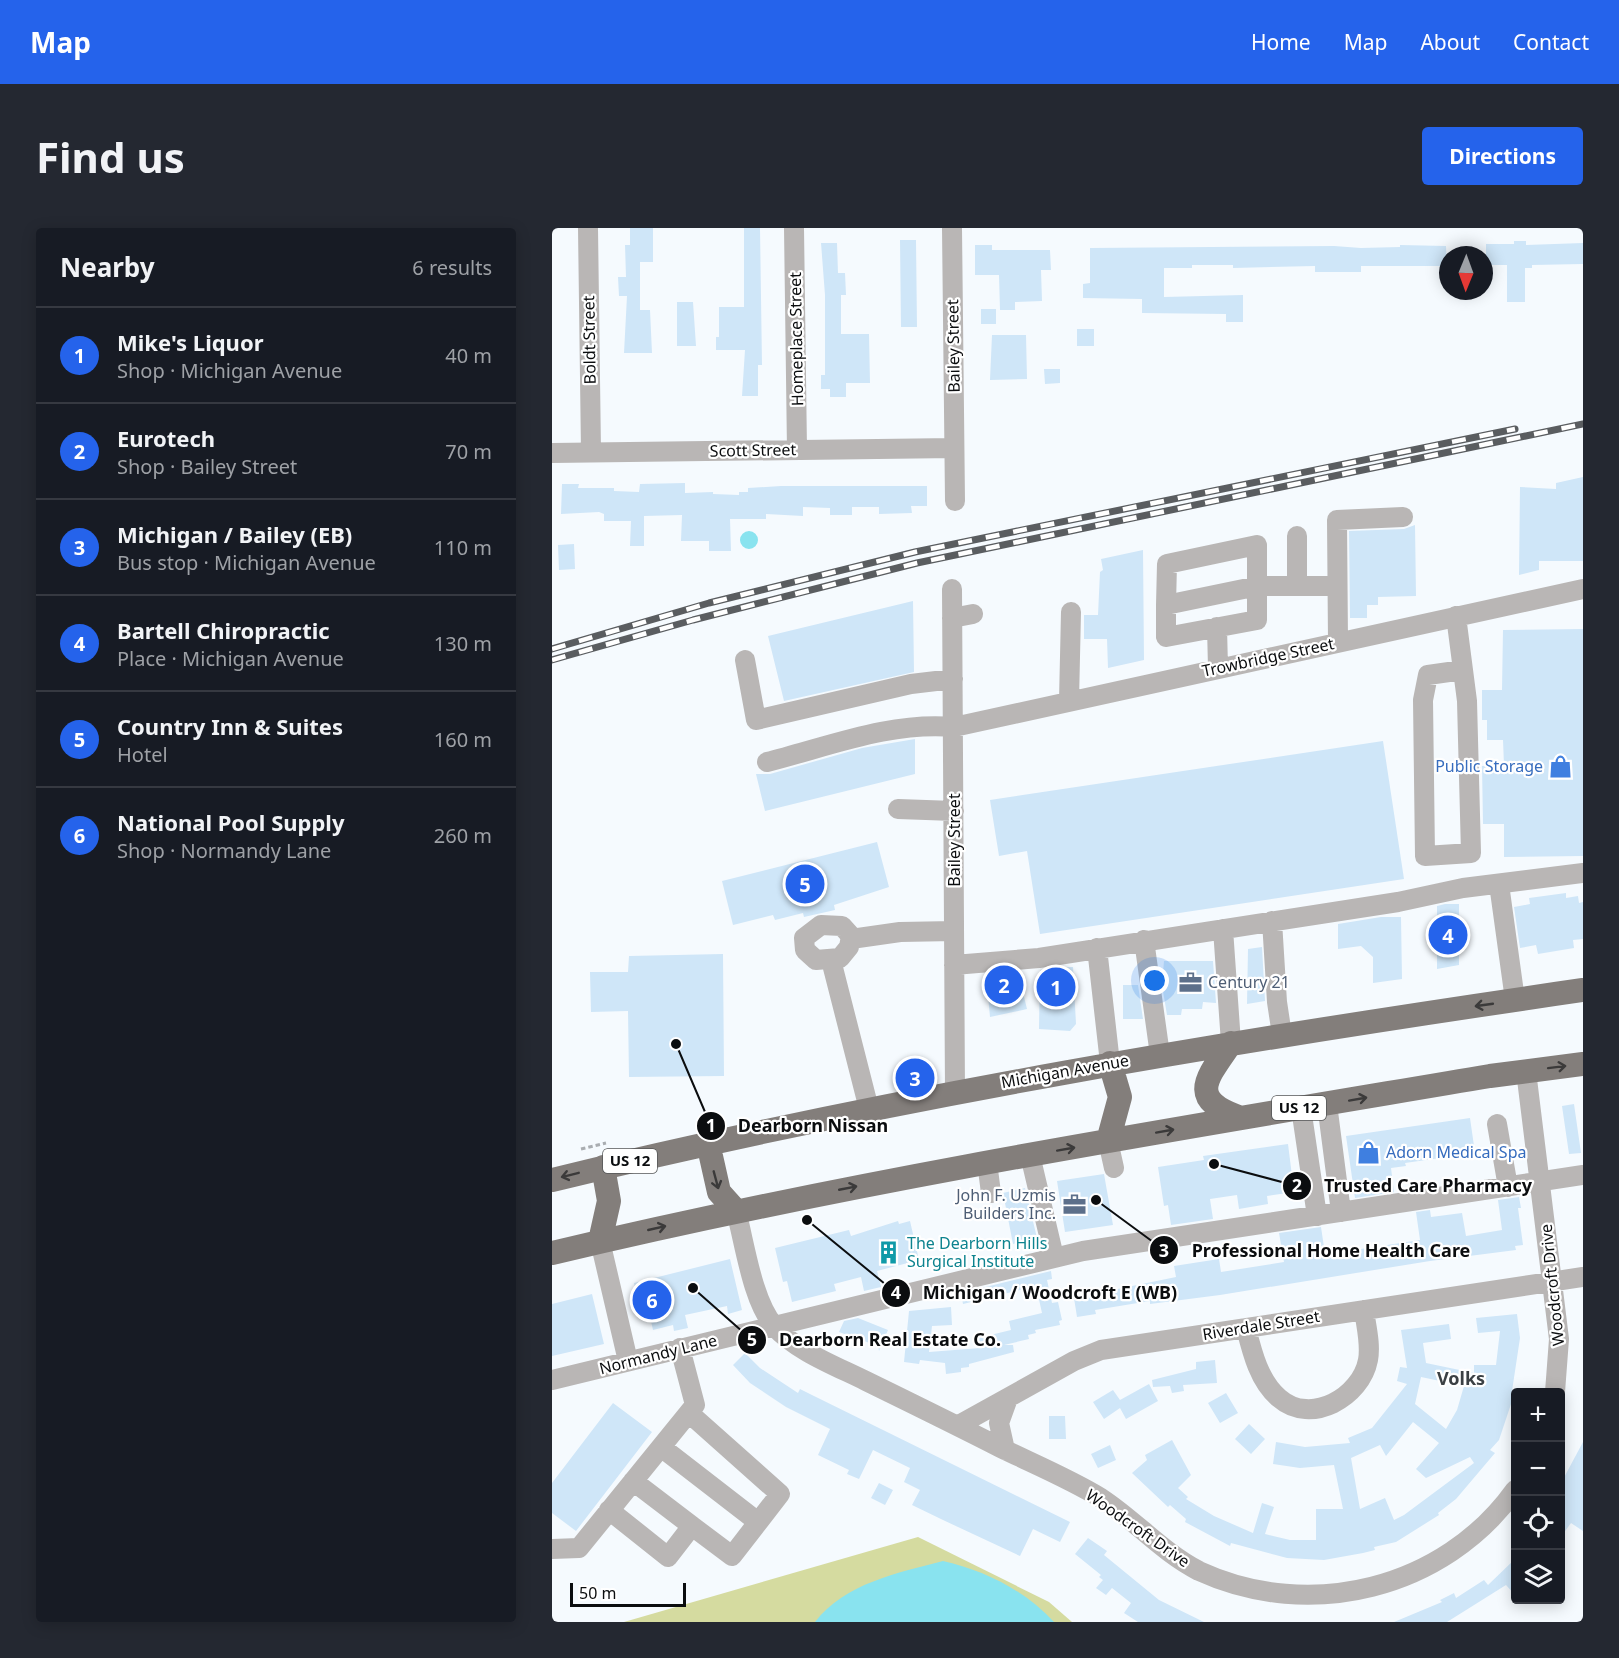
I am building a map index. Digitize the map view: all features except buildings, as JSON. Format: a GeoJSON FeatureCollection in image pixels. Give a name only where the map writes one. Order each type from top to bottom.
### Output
{"type":"FeatureCollection","features":[{"type":"Feature","properties":{"kind":"main road","name":"Michigan Avenue"},"geometry":{"type":"LineString","coordinates":[[552,1180],[708,1143],[869,1109],[1110,1063],[1583,990]]}},
{"type":"Feature","properties":{"kind":"main road"},"geometry":{"type":"LineString","coordinates":[[1231,1043],[1206,1078],[1207,1090],[1212,1103],[1223,1112],[1241,1118]]}},
{"type":"Feature","properties":{"kind":"main road"},"geometry":{"type":"LineString","coordinates":[[1108,1141],[1120,1097],[1110,1063]]}},
{"type":"Feature","properties":{"kind":"main road","name":"US 12"},"geometry":{"type":"LineString","coordinates":[[552,1252],[736,1210],[987,1162],[1526,1071],[1583,1064]]}},
{"type":"Feature","properties":{"kind":"main road"},"geometry":{"type":"LineString","coordinates":[[708,1143],[719,1192],[736,1210]]}},
{"type":"Feature","properties":{"kind":"main road"},"geometry":{"type":"LineString","coordinates":[[600,1241],[609,1201],[603,1167]]}},
{"type":"Feature","properties":{"kind":"street","name":"Boldt Street"},"geometry":{"type":"LineString","coordinates":[[588,228],[591,452]]}},
{"type":"Feature","properties":{"kind":"street","name":"Homeplace Street"},"geometry":{"type":"LineString","coordinates":[[794,228],[797,450]]}},
{"type":"Feature","properties":{"kind":"street","name":"Bailey Street"},"geometry":{"type":"LineString","coordinates":[[952,228],[955,501]]}},
{"type":"Feature","properties":{"kind":"street","name":"Scott Street"},"geometry":{"type":"LineString","coordinates":[[552,453],[797,450],[954,456]]}},
{"type":"Feature","properties":{"kind":"street"},"geometry":{"type":"LineString","coordinates":[[1338,642],[1337,520],[1403,518]]}},
{"type":"Feature","properties":{"kind":"street"},"geometry":{"type":"LineString","coordinates":[[1297,536],[1297,586]]}},
{"type":"Feature","properties":{"kind":"street"},"geometry":{"type":"LineString","coordinates":[[1257,545],[1258,586],[1257,620],[1166,637],[1167,564],[1257,545]]}},
{"type":"Feature","properties":{"kind":"street"},"geometry":{"type":"LineString","coordinates":[[1166,605],[1258,586],[1337,586]]}},
{"type":"Feature","properties":{"kind":"street","name":"Bailey Street"},"geometry":{"type":"LineString","coordinates":[[952,589],[955,1092]]}},
{"type":"Feature","properties":{"kind":"street","name":"Trowbridge Street"},"geometry":{"type":"LineString","coordinates":[[767,762],[900,728],[928,724],[954,727],[1583,589]]}},
{"type":"Feature","properties":{"kind":"street"},"geometry":{"type":"LineString","coordinates":[[1069,701],[1071,612]]}},
{"type":"Feature","properties":{"kind":"street"},"geometry":{"type":"LineString","coordinates":[[952,618],[973,614]]}},
{"type":"Feature","properties":{"kind":"street"},"geometry":{"type":"LineString","coordinates":[[1456,616],[1463,670],[1467,701],[1470,854],[1425,855],[1423,700],[1426,684],[1428,675],[1463,670]]}},
{"type":"Feature","properties":{"kind":"street"},"geometry":{"type":"LineString","coordinates":[[1217,627],[1218,668]]}},
{"type":"Feature","properties":{"kind":"street"},"geometry":{"type":"LineString","coordinates":[[745,660],[756,720],[911,684],[953,679]]}},
{"type":"Feature","properties":{"kind":"street"},"geometry":{"type":"LineString","coordinates":[[898,809],[954,811]]}},
{"type":"Feature","properties":{"kind":"street"},"geometry":{"type":"LineString","coordinates":[[954,965],[1039,958],[1222,928],[1398,903],[1463,888],[1583,873]]}},
{"type":"Feature","properties":{"kind":"street"},"geometry":{"type":"LineString","coordinates":[[1499,884],[1515,1000]]}},
{"type":"Feature","properties":{"kind":"street"},"geometry":{"type":"LineString","coordinates":[[1272,921],[1277,1002],[1282,1035]]}},
{"type":"Feature","properties":{"kind":"street"},"geometry":{"type":"LineString","coordinates":[[821,925],[836,925],[847,930],[851,939],[844,955],[831,960],[822,961],[809,955],[804,945],[808,933],[821,925]]}},
{"type":"Feature","properties":{"kind":"street"},"geometry":{"type":"LineString","coordinates":[[1222,928],[1231,1043]]}},
{"type":"Feature","properties":{"kind":"street"},"geometry":{"type":"LineString","coordinates":[[851,939],[900,932],[954,931]]}},
{"type":"Feature","properties":{"kind":"street"},"geometry":{"type":"LineString","coordinates":[[1144,940],[1160,1055]]}},
{"type":"Feature","properties":{"kind":"street"},"geometry":{"type":"LineString","coordinates":[[1097,948],[1110,1063]]}},
{"type":"Feature","properties":{"kind":"street"},"geometry":{"type":"LineString","coordinates":[[831,960],[869,1109]]}},
{"type":"Feature","properties":{"kind":"street","name":"Woodcroft Drive"},"geometry":{"type":"LineString","coordinates":[[1526,1071],[1559,1339],[1556,1388]]}},
{"type":"Feature","properties":{"kind":"street"},"geometry":{"type":"LineString","coordinates":[[1327,1104],[1341,1212]]}},
{"type":"Feature","properties":{"kind":"street"},"geometry":{"type":"LineString","coordinates":[[1301,1108],[1317,1216]]}},
{"type":"Feature","properties":{"kind":"street"},"geometry":{"type":"LineString","coordinates":[[1497,1124],[1508,1187]]}},
{"type":"Feature","properties":{"kind":"street"},"geometry":{"type":"LineString","coordinates":[[1108,1141],[1114,1168]]}},
{"type":"Feature","properties":{"kind":"street"},"geometry":{"type":"LineString","coordinates":[[1030,1155],[1034,1182],[1054,1257]]}},
{"type":"Feature","properties":{"kind":"street"},"geometry":{"type":"LineString","coordinates":[[987,1162],[991,1193]]}},
{"type":"Feature","properties":{"kind":"street","name":"Normandy Lane"},"geometry":{"type":"LineString","coordinates":[[552,1380],[1054,1257],[1583,1176]]}},
{"type":"Feature","properties":{"kind":"street","name":"Woodcroft Drive"},"geometry":{"type":"LineString","coordinates":[[736,1210],[761,1302],[773,1325],[789,1339],[833,1365],[1099,1497],[1169,1553],[1200,1571],[1250,1590],[1289,1596],[1346,1595],[1371,1590],[1414,1575],[1469,1541],[1511,1495]]}},
{"type":"Feature","properties":{"kind":"street"},"geometry":{"type":"LineString","coordinates":[[600,1241],[628,1361]]}},
{"type":"Feature","properties":{"kind":"street","name":"Riverdale Street"},"geometry":{"type":"LineString","coordinates":[[957,1426],[1074,1361],[1101,1350],[1583,1277]]}},
{"type":"Feature","properties":{"kind":"street"},"geometry":{"type":"LineString","coordinates":[[1246,1328],[1258,1367],[1278,1398],[1298,1407],[1320,1408],[1340,1401],[1358,1384],[1364,1373],[1369,1351],[1364,1310]]}},
{"type":"Feature","properties":{"kind":"street"},"geometry":{"type":"LineString","coordinates":[[552,1549],[579,1548],[695,1406],[680,1348]]}},
{"type":"Feature","properties":{"kind":"street"},"geometry":{"type":"LineString","coordinates":[[1005,1450],[999,1423],[1008,1398]]}},
{"type":"Feature","properties":{"kind":"street"},"geometry":{"type":"LineString","coordinates":[[633,1481],[732,1556],[780,1494],[689,1413]]}},
{"type":"Feature","properties":{"kind":"street"},"geometry":{"type":"LineString","coordinates":[[661,1447],[758,1522]]}},
{"type":"Feature","properties":{"kind":"street"},"geometry":{"type":"LineString","coordinates":[[609,1510],[668,1557],[692,1526]]}},
{"type":"Feature","properties":{"kind":"path"},"geometry":{"type":"LineString","coordinates":[[581,1149],[606,1143]]}},
{"type":"Feature","properties":{"kind":"green space"},"geometry":{"type":"Polygon","coordinates":[[[918,1537],[1049,1602],[1072,1622],[624,1622],[918,1537]]]}},
{"type":"Feature","properties":{"kind":"water"},"geometry":{"type":"Polygon","coordinates":[[[745,531],[753,531],[758,536],[756,547],[745,549],[740,544],[740,536],[745,531]]]}},
{"type":"Feature","properties":{"kind":"water"},"geometry":{"type":"Polygon","coordinates":[[[943,1561],[974,1570],[1003,1583],[1030,1600],[1054,1622],[815,1622],[841,1598],[873,1581],[943,1561]]]}},
{"type":"Feature","properties":{"kind":"railway"},"geometry":{"type":"LineString","coordinates":[[552,660],[693,620],[917,563],[1583,424]]}},
{"type":"Feature","properties":{"kind":"railway"},"geometry":{"type":"LineString","coordinates":[[552,649],[709,603],[915,552],[1515,429]]}},
{"type":"Feature","properties":{"kind":"place","name":"Public Storage"},"geometry":{"type":"Point","coordinates":[1561,766]}},
{"type":"Feature","properties":{"kind":"place","name":"Country Inn & Suites"},"geometry":{"type":"Point","coordinates":[805,884]}},
{"type":"Feature","properties":{"kind":"place","name":"Bartell Chiropractic"},"geometry":{"type":"Point","coordinates":[1448,935]}},
{"type":"Feature","properties":{"kind":"place","name":"Century 21"},"geometry":{"type":"Point","coordinates":[1190,982]}},
{"type":"Feature","properties":{"kind":"place","name":"Eurotech"},"geometry":{"type":"Point","coordinates":[1004,985]}},
{"type":"Feature","properties":{"kind":"place","name":"Mike's Liquor"},"geometry":{"type":"Point","coordinates":[1056,987]}},
{"type":"Feature","properties":{"kind":"place","name":"Dearborn Nissan"},"geometry":{"type":"Point","coordinates":[676,1044]}},
{"type":"Feature","properties":{"kind":"place","name":"Michigan / Bailey (EB)"},"geometry":{"type":"Point","coordinates":[915,1078]}},
{"type":"Feature","properties":{"kind":"place","name":"Adorn Medical Spa"},"geometry":{"type":"Point","coordinates":[1368,1152]}},
{"type":"Feature","properties":{"kind":"place","name":"Trusted Care Pharmacy"},"geometry":{"type":"Point","coordinates":[1214,1164]}},
{"type":"Feature","properties":{"kind":"place","name":"Professional Home Health Care"},"geometry":{"type":"Point","coordinates":[1096,1200]}},
{"type":"Feature","properties":{"kind":"place","name":"John F. Uzmis Builders Inc."},"geometry":{"type":"Point","coordinates":[1074,1204]}},
{"type":"Feature","properties":{"kind":"place","name":"Michigan / Woodcroft E (WB)"},"geometry":{"type":"Point","coordinates":[807,1220]}},
{"type":"Feature","properties":{"kind":"place","name":"The Dearborn Hills Surgical Institute"},"geometry":{"type":"Point","coordinates":[889,1252]}},
{"type":"Feature","properties":{"kind":"place","name":"Dearborn Real Estate Co."},"geometry":{"type":"Point","coordinates":[693,1288]}},
{"type":"Feature","properties":{"kind":"place","name":"National Pool Supply"},"geometry":{"type":"Point","coordinates":[652,1300]}},
{"type":"Feature","properties":{"kind":"district","name":"Volks"},"geometry":{"type":"Point","coordinates":[1461,1379]}}]}
